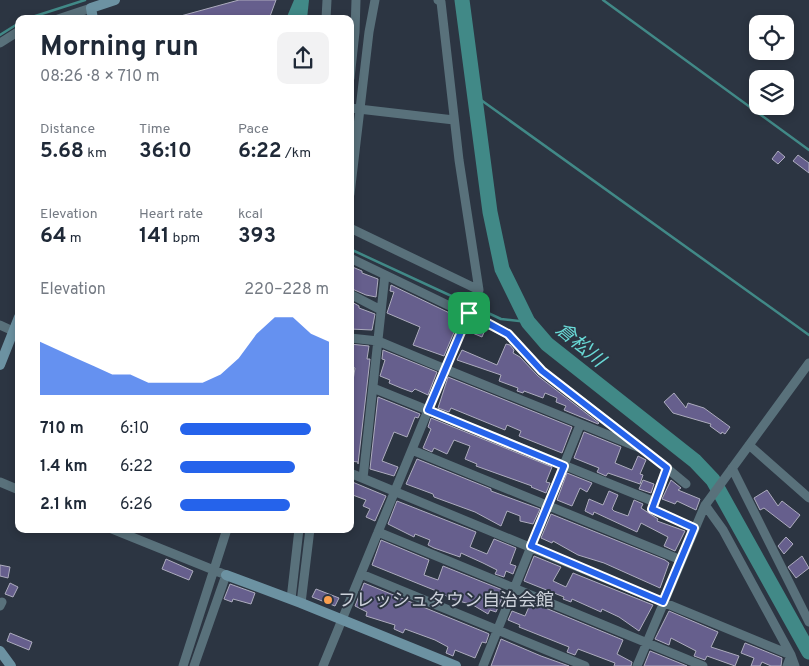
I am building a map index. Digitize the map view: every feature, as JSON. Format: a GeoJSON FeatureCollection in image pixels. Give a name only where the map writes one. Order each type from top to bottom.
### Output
{"type":"FeatureCollection","features":[{"type":"Feature","properties":{"kind":"street"},"geometry":{"type":"LineString","coordinates":[[92,13],[115,0]]}},
{"type":"Feature","properties":{"kind":"street"},"geometry":{"type":"LineString","coordinates":[[326,15],[327,0]]}},
{"type":"Feature","properties":{"kind":"street"},"geometry":{"type":"LineString","coordinates":[[354,41],[356,0]]}},
{"type":"Feature","properties":{"kind":"street"},"geometry":{"type":"LineString","coordinates":[[354,160],[369,32],[376,0]]}},
{"type":"Feature","properties":{"kind":"street"},"geometry":{"type":"LineString","coordinates":[[323,666],[478,290],[454,120],[441,2],[438,0]]}},
{"type":"Feature","properties":{"kind":"street"},"geometry":{"type":"LineString","coordinates":[[0,44],[15,35]]}},
{"type":"Feature","properties":{"kind":"street"},"geometry":{"type":"LineString","coordinates":[[354,108],[454,120]]}},
{"type":"Feature","properties":{"kind":"street"},"geometry":{"type":"LineString","coordinates":[[354,230],[478,290]]}},
{"type":"Feature","properties":{"kind":"street"},"geometry":{"type":"LineString","coordinates":[[354,260],[469,313],[508,334],[542,371],[686,484]]}},
{"type":"Feature","properties":{"kind":"street"},"geometry":{"type":"LineString","coordinates":[[363,478],[385,275]]}},
{"type":"Feature","properties":{"kind":"street"},"geometry":{"type":"LineString","coordinates":[[354,296],[381,310]]}},
{"type":"Feature","properties":{"kind":"street"},"geometry":{"type":"LineString","coordinates":[[0,325],[15,330],[0,364]]}},
{"type":"Feature","properties":{"kind":"street"},"geometry":{"type":"LineString","coordinates":[[354,338],[378,341],[645,450]]}},
{"type":"Feature","properties":{"kind":"street"},"geometry":{"type":"LineString","coordinates":[[706,504],[809,363]]}},
{"type":"Feature","properties":{"kind":"street"},"geometry":{"type":"LineString","coordinates":[[373,388],[655,502]]}},
{"type":"Feature","properties":{"kind":"street"},"geometry":{"type":"LineString","coordinates":[[483,666],[580,425]]}},
{"type":"Feature","properties":{"kind":"street"},"geometry":{"type":"LineString","coordinates":[[749,445],[809,498]]}},
{"type":"Feature","properties":{"kind":"street"},"geometry":{"type":"LineString","coordinates":[[412,450],[681,560]]}},
{"type":"Feature","properties":{"kind":"street"},"geometry":{"type":"LineString","coordinates":[[667,468],[652,509],[694,528]]}},
{"type":"Feature","properties":{"kind":"street"},"geometry":{"type":"LineString","coordinates":[[732,469],[809,622]]}},
{"type":"Feature","properties":{"kind":"street"},"geometry":{"type":"LineString","coordinates":[[354,475],[531,546],[791,655]]}},
{"type":"Feature","properties":{"kind":"street"},"geometry":{"type":"LineString","coordinates":[[0,482],[15,488]]}},
{"type":"Feature","properties":{"kind":"street"},"geometry":{"type":"LineString","coordinates":[[636,666],[705,505],[723,530],[797,666]]}},
{"type":"Feature","properties":{"kind":"street"},"geometry":{"type":"LineString","coordinates":[[378,532],[703,666]]}},
{"type":"Feature","properties":{"kind":"street"},"geometry":{"type":"LineString","coordinates":[[122,533],[456,666]]}},
{"type":"Feature","properties":{"kind":"street"},"geometry":{"type":"LineString","coordinates":[[183,666],[226,533]]}},
{"type":"Feature","properties":{"kind":"street"},"geometry":{"type":"LineString","coordinates":[[296,601],[299,533]]}},
{"type":"Feature","properties":{"kind":"street"},"geometry":{"type":"LineString","coordinates":[[296,601],[309,533]]}},
{"type":"Feature","properties":{"kind":"street"},"geometry":{"type":"LineString","coordinates":[[361,574],[585,666]]}},
{"type":"Feature","properties":{"kind":"street"},"geometry":{"type":"LineString","coordinates":[[194,666],[226,575]]}},
{"type":"Feature","properties":{"kind":"street"},"geometry":{"type":"LineString","coordinates":[[0,651],[12,666]]}},
{"type":"Feature","properties":{"kind":"street"},"geometry":{"type":"LineString","coordinates":[[787,666],[791,655]]}},
{"type":"Feature","properties":{"kind":"shaded area"},"geometry":{"type":"Polygon","coordinates":[[[294,0],[309,0],[307,15],[288,15],[294,0]]]}},
{"type":"Feature","properties":{"kind":"building"},"geometry":{"type":"Polygon","coordinates":[[[239,0],[276,0],[270,15],[184,15],[239,0]]]}},
{"type":"Feature","properties":{"kind":"building"},"geometry":{"type":"Polygon","coordinates":[[[778,151],[785,157],[778,164],[772,159],[778,151]]]}},
{"type":"Feature","properties":{"kind":"building"},"geometry":{"type":"Polygon","coordinates":[[[798,155],[809,163],[809,173],[793,161],[798,155]]]}},
{"type":"Feature","properties":{"kind":"building"},"geometry":{"type":"Polygon","coordinates":[[[354,268],[378,279],[376,297],[354,290],[354,268]]]}},
{"type":"Feature","properties":{"kind":"building"},"geometry":{"type":"Polygon","coordinates":[[[391,285],[460,318],[444,356],[413,345],[420,327],[387,313],[394,292],[390,291],[391,285]]]}},
{"type":"Feature","properties":{"kind":"building"},"geometry":{"type":"Polygon","coordinates":[[[354,303],[359,308],[375,314],[372,330],[354,329],[354,303]]]}},
{"type":"Feature","properties":{"kind":"building"},"geometry":{"type":"Polygon","coordinates":[[[473,324],[485,330],[482,337],[470,332],[473,324]]]}},
{"type":"Feature","properties":{"kind":"building"},"geometry":{"type":"Polygon","coordinates":[[[354,344],[369,346],[367,359],[370,359],[358,464],[358,462],[354,462],[354,344]]]}},
{"type":"Feature","properties":{"kind":"building"},"geometry":{"type":"Polygon","coordinates":[[[506,344],[510,345],[514,350],[513,353],[520,357],[538,376],[599,423],[564,410],[566,406],[556,402],[557,398],[545,393],[543,398],[524,391],[523,393],[517,391],[518,388],[499,381],[501,375],[457,360],[462,350],[497,365],[506,344]]]}},
{"type":"Feature","properties":{"kind":"building"},"geometry":{"type":"Polygon","coordinates":[[[383,350],[437,372],[428,395],[415,389],[412,392],[401,388],[389,383],[390,380],[380,376],[385,360],[382,359],[383,350]]]}},
{"type":"Feature","properties":{"kind":"building"},"geometry":{"type":"Polygon","coordinates":[[[448,377],[572,427],[562,453],[519,436],[521,431],[507,425],[505,430],[451,408],[449,412],[438,408],[448,377]]]}},
{"type":"Feature","properties":{"kind":"building"},"geometry":{"type":"Polygon","coordinates":[[[674,393],[686,408],[688,403],[704,408],[730,427],[725,434],[722,432],[721,434],[710,426],[711,424],[673,413],[664,402],[674,393]]]}},
{"type":"Feature","properties":{"kind":"building"},"geometry":{"type":"Polygon","coordinates":[[[378,397],[420,414],[418,418],[415,417],[407,437],[394,432],[382,461],[398,467],[394,476],[370,469],[378,397]]]}},
{"type":"Feature","properties":{"kind":"building"},"geometry":{"type":"Polygon","coordinates":[[[431,418],[552,467],[546,482],[550,483],[546,493],[476,466],[477,464],[465,459],[470,446],[454,440],[447,454],[434,448],[432,452],[423,448],[431,429],[428,427],[431,418]]]}},
{"type":"Feature","properties":{"kind":"building"},"geometry":{"type":"Polygon","coordinates":[[[584,432],[621,447],[615,463],[632,470],[638,456],[646,460],[640,474],[643,475],[640,484],[608,473],[606,476],[597,472],[599,468],[574,458],[584,432]]]}},
{"type":"Feature","properties":{"kind":"building"},"geometry":{"type":"Polygon","coordinates":[[[417,459],[491,489],[491,491],[540,509],[533,524],[520,521],[520,516],[507,511],[501,526],[475,512],[434,497],[433,494],[406,484],[417,459]]]}},
{"type":"Feature","properties":{"kind":"building"},"geometry":{"type":"Polygon","coordinates":[[[567,473],[592,483],[587,492],[580,488],[572,506],[557,500],[567,473]]]}},
{"type":"Feature","properties":{"kind":"building"},"geometry":{"type":"Polygon","coordinates":[[[643,480],[654,484],[651,493],[639,489],[643,480]]]}},
{"type":"Feature","properties":{"kind":"building"},"geometry":{"type":"Polygon","coordinates":[[[671,480],[681,488],[678,490],[700,499],[696,510],[677,501],[675,504],[662,499],[671,480]]]}},
{"type":"Feature","properties":{"kind":"building"},"geometry":{"type":"Polygon","coordinates":[[[354,483],[386,496],[375,521],[366,517],[370,509],[363,506],[366,500],[354,496],[354,483]]]}},
{"type":"Feature","properties":{"kind":"building"},"geometry":{"type":"Polygon","coordinates":[[[767,490],[778,506],[782,501],[800,515],[790,528],[764,508],[760,510],[754,498],[767,490]]]}},
{"type":"Feature","properties":{"kind":"building"},"geometry":{"type":"Polygon","coordinates":[[[609,491],[618,495],[612,509],[614,511],[628,516],[634,500],[643,504],[641,508],[658,519],[657,521],[685,531],[675,551],[664,546],[668,537],[641,523],[637,532],[594,512],[593,515],[585,511],[589,499],[603,505],[609,491]]]}},
{"type":"Feature","properties":{"kind":"building"},"geometry":{"type":"Polygon","coordinates":[[[397,501],[476,532],[470,547],[487,554],[494,539],[516,548],[510,564],[516,566],[513,574],[506,571],[504,577],[495,574],[497,570],[483,563],[461,553],[460,557],[434,548],[428,545],[430,540],[415,534],[414,537],[388,524],[397,501]]]}},
{"type":"Feature","properties":{"kind":"building"},"geometry":{"type":"Polygon","coordinates":[[[551,514],[665,560],[669,563],[660,588],[604,563],[578,555],[553,541],[552,543],[541,538],[551,514]]]}},
{"type":"Feature","properties":{"kind":"building"},"geometry":{"type":"Polygon","coordinates":[[[786,537],[793,544],[784,554],[778,546],[786,537]]]}},
{"type":"Feature","properties":{"kind":"building"},"geometry":{"type":"Polygon","coordinates":[[[381,540],[429,560],[424,575],[438,580],[443,566],[505,591],[496,612],[490,610],[488,614],[473,605],[452,599],[372,565],[381,540]]]}},
{"type":"Feature","properties":{"kind":"building"},"geometry":{"type":"Polygon","coordinates":[[[534,556],[561,567],[553,581],[566,587],[573,573],[653,605],[639,631],[619,617],[602,609],[601,612],[572,599],[571,602],[563,599],[564,597],[524,581],[534,556]]]}},
{"type":"Feature","properties":{"kind":"building"},"geometry":{"type":"Polygon","coordinates":[[[802,556],[809,568],[796,578],[788,567],[802,556]]]}},
{"type":"Feature","properties":{"kind":"building"},"geometry":{"type":"Polygon","coordinates":[[[166,559],[193,571],[189,580],[162,569],[166,559]]]}},
{"type":"Feature","properties":{"kind":"building"},"geometry":{"type":"Polygon","coordinates":[[[0,565],[10,567],[8,578],[0,576],[0,565]]]}},
{"type":"Feature","properties":{"kind":"building"},"geometry":{"type":"Polygon","coordinates":[[[10,583],[18,587],[13,597],[5,594],[10,583]]]}},
{"type":"Feature","properties":{"kind":"building"},"geometry":{"type":"Polygon","coordinates":[[[364,583],[487,633],[489,634],[486,643],[482,642],[475,658],[455,650],[453,656],[446,653],[448,647],[435,640],[405,629],[403,633],[394,629],[395,625],[366,616],[367,612],[355,606],[364,583]]]}},
{"type":"Feature","properties":{"kind":"building"},"geometry":{"type":"Polygon","coordinates":[[[230,584],[255,593],[251,604],[233,599],[232,602],[224,599],[230,584]]]}},
{"type":"Feature","properties":{"kind":"building","name":"フレッシュタウン自治会館"},"geometry":{"type":"Polygon","coordinates":[[[316,589],[339,598],[335,606],[312,597],[316,589]]]}},
{"type":"Feature","properties":{"kind":"building"},"geometry":{"type":"Polygon","coordinates":[[[531,602],[623,640],[617,654],[632,662],[631,666],[614,666],[615,663],[578,649],[575,655],[567,652],[569,647],[519,627],[520,625],[508,620],[512,611],[525,616],[531,602]]]}},
{"type":"Feature","properties":{"kind":"building"},"geometry":{"type":"Polygon","coordinates":[[[669,611],[718,632],[711,647],[739,656],[735,666],[707,656],[705,660],[694,656],[696,651],[671,638],[669,645],[655,639],[669,611]]]}},
{"type":"Feature","properties":{"kind":"building"},"geometry":{"type":"Polygon","coordinates":[[[10,633],[32,642],[29,650],[7,641],[10,633]]]}},
{"type":"Feature","properties":{"kind":"building"},"geometry":{"type":"Polygon","coordinates":[[[501,639],[541,656],[569,666],[491,666],[501,639]]]}},
{"type":"Feature","properties":{"kind":"building"},"geometry":{"type":"Polygon","coordinates":[[[745,643],[782,658],[781,666],[771,666],[762,662],[760,666],[751,666],[754,658],[741,653],[745,643]]]}},
{"type":"Feature","properties":{"kind":"building"},"geometry":{"type":"Polygon","coordinates":[[[650,651],[687,666],[644,666],[650,651]]]}},
{"type":"Feature","properties":{"kind":"waterway"},"geometry":{"type":"LineString","coordinates":[[38,15],[85,0]]}},
{"type":"Feature","properties":{"kind":"waterway","name":"倉松川"},"geometry":{"type":"LineString","coordinates":[[462,0],[490,212],[502,269],[528,322],[547,344],[695,461],[713,480],[809,652]]}},
{"type":"Feature","properties":{"kind":"waterway"},"geometry":{"type":"LineString","coordinates":[[603,0],[809,150]]}},
{"type":"Feature","properties":{"kind":"waterway"},"geometry":{"type":"LineString","coordinates":[[0,35],[15,26]]}},
{"type":"Feature","properties":{"kind":"waterway"},"geometry":{"type":"LineString","coordinates":[[474,95],[809,335]]}},
{"type":"Feature","properties":{"kind":"waterway"},"geometry":{"type":"LineString","coordinates":[[354,251],[501,319],[528,322]]}},
{"type":"Feature","properties":{"kind":"place","name":"フレッシュタウン自治会館"},"geometry":{"type":"Point","coordinates":[328,600]}},
{"type":"Feature","properties":{"kind":"route"},"geometry":{"type":"LineString","coordinates":[[469,313],[508,334],[542,371],[667,468],[652,509],[694,528],[663,602],[531,546],[564,466],[428,410],[469,313]]}}]}
